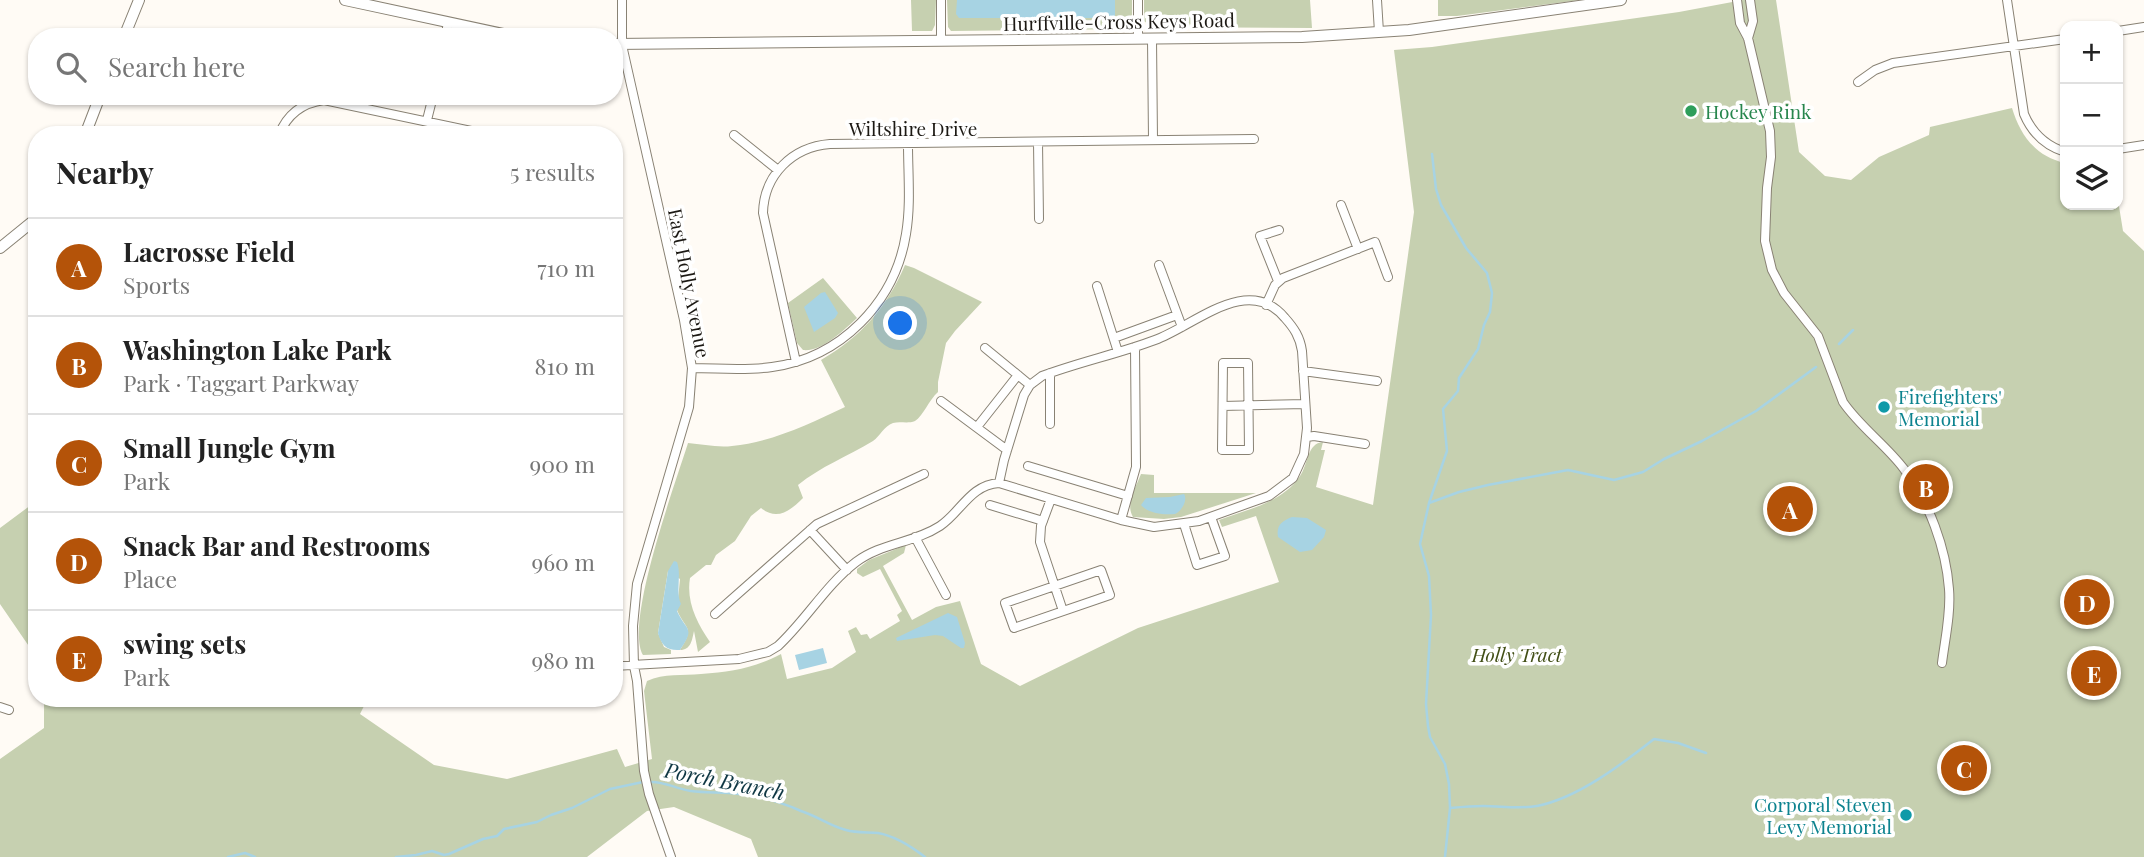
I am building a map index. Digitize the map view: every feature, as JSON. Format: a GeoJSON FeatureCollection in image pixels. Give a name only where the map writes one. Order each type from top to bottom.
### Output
{"type":"FeatureCollection","features":[{"type":"Feature","properties":{"kind":"main road"},"geometry":{"type":"LineString","coordinates":[[128,28],[139,0]]}},
{"type":"Feature","properties":{"kind":"main road"},"geometry":{"type":"LineString","coordinates":[[345,0],[473,28]]}},
{"type":"Feature","properties":{"kind":"main road","name":"Hurffville-Cross Keys Road"},"geometry":{"type":"LineString","coordinates":[[623,44],[1302,37],[1379,33],[1621,0]]}},
{"type":"Feature","properties":{"kind":"main road"},"geometry":{"type":"LineString","coordinates":[[88,126],[97,105]]}},
{"type":"Feature","properties":{"kind":"main road"},"geometry":{"type":"LineString","coordinates":[[0,248],[28,225]]}},
{"type":"Feature","properties":{"kind":"street","name":"East Holly Avenue"},"geometry":{"type":"LineString","coordinates":[[619,28],[622,0]]}},
{"type":"Feature","properties":{"kind":"street"},"geometry":{"type":"LineString","coordinates":[[941,0],[941,41]]}},
{"type":"Feature","properties":{"kind":"street"},"geometry":{"type":"LineString","coordinates":[[1138,0],[1138,39]]}},
{"type":"Feature","properties":{"kind":"street"},"geometry":{"type":"LineString","coordinates":[[1377,0],[1379,33]]}},
{"type":"Feature","properties":{"kind":"street"},"geometry":{"type":"LineString","coordinates":[[1737,0],[1740,23],[1748,38],[1770,131],[1771,157],[1766,188],[1765,241],[1772,270],[1784,293],[1818,336],[1843,402],[1905,470],[1918,489],[1930,516],[1949,589],[1948,621],[1941,663]]}},
{"type":"Feature","properties":{"kind":"street"},"geometry":{"type":"LineString","coordinates":[[1748,38],[1753,21],[1750,0]]}},
{"type":"Feature","properties":{"kind":"street"},"geometry":{"type":"LineString","coordinates":[[2007,0],[2022,106],[2027,121],[2045,142],[2060,150]]}},
{"type":"Feature","properties":{"kind":"street"},"geometry":{"type":"LineString","coordinates":[[447,28],[448,23]]}},
{"type":"Feature","properties":{"kind":"street"},"geometry":{"type":"LineString","coordinates":[[2123,30],[2144,27]]}},
{"type":"Feature","properties":{"kind":"street"},"geometry":{"type":"LineString","coordinates":[[1152,39],[1153,140]]}},
{"type":"Feature","properties":{"kind":"street"},"geometry":{"type":"LineString","coordinates":[[1858,82],[1875,70],[1892,63],[2060,40]]}},
{"type":"Feature","properties":{"kind":"street","name":"East Holly Avenue"},"geometry":{"type":"LineString","coordinates":[[623,65],[684,320],[692,368],[685,425],[638,584],[633,626],[644,771],[671,857]]}},
{"type":"Feature","properties":{"kind":"street"},"geometry":{"type":"LineString","coordinates":[[283,126],[295,111],[305,105]]}},
{"type":"Feature","properties":{"kind":"street"},"geometry":{"type":"LineString","coordinates":[[350,105],[453,126]]}},
{"type":"Feature","properties":{"kind":"street"},"geometry":{"type":"LineString","coordinates":[[428,120],[431,105]]}},
{"type":"Feature","properties":{"kind":"street"},"geometry":{"type":"LineString","coordinates":[[734,135],[778,170],[765,195],[763,218],[796,362]]}},
{"type":"Feature","properties":{"kind":"street","name":"Wiltshire Drive"},"geometry":{"type":"LineString","coordinates":[[778,170],[793,155],[814,146],[1254,139]]}},
{"type":"Feature","properties":{"kind":"street"},"geometry":{"type":"LineString","coordinates":[[1038,142],[1039,219]]}},
{"type":"Feature","properties":{"kind":"street"},"geometry":{"type":"LineString","coordinates":[[692,368],[757,368],[796,362],[821,352],[844,338],[871,313],[889,286],[900,262],[907,232],[908,144]]}},
{"type":"Feature","properties":{"kind":"street"},"geometry":{"type":"LineString","coordinates":[[2123,148],[2144,145]]}},
{"type":"Feature","properties":{"kind":"street"},"geometry":{"type":"LineString","coordinates":[[1341,205],[1358,249]]}},
{"type":"Feature","properties":{"kind":"street"},"geometry":{"type":"LineString","coordinates":[[1278,281],[1260,236],[1279,230]]}},
{"type":"Feature","properties":{"kind":"street"},"geometry":{"type":"LineString","coordinates":[[1266,304],[1278,281],[1375,242],[1388,277]]}},
{"type":"Feature","properties":{"kind":"street"},"geometry":{"type":"LineString","coordinates":[[1159,265],[1182,327]]}},
{"type":"Feature","properties":{"kind":"street"},"geometry":{"type":"LineString","coordinates":[[1097,286],[1118,352]]}},
{"type":"Feature","properties":{"kind":"street"},"geometry":{"type":"LineString","coordinates":[[623,666],[739,659],[768,652],[795,629],[847,570],[874,551],[942,525],[975,491],[988,485],[999,483],[1121,520],[1154,527],[1184,524],[1259,500],[1286,485],[1303,461],[1307,437],[1301,344],[1298,335],[1282,313],[1266,304],[1250,300],[1228,303],[1154,341],[1050,373],[1030,385],[1024,395],[999,483]]}},
{"type":"Feature","properties":{"kind":"street"},"geometry":{"type":"LineString","coordinates":[[1114,338],[1177,314]]}},
{"type":"Feature","properties":{"kind":"street"},"geometry":{"type":"LineString","coordinates":[[1121,520],[1137,460],[1135,347]]}},
{"type":"Feature","properties":{"kind":"street"},"geometry":{"type":"LineString","coordinates":[[985,348],[1030,385]]}},
{"type":"Feature","properties":{"kind":"street"},"geometry":{"type":"LineString","coordinates":[[1223,363],[1248,363],[1249,450],[1222,450],[1223,406],[1223,363]]}},
{"type":"Feature","properties":{"kind":"street"},"geometry":{"type":"LineString","coordinates":[[1303,371],[1377,382]]}},
{"type":"Feature","properties":{"kind":"street"},"geometry":{"type":"LineString","coordinates":[[1050,373],[1051,424]]}},
{"type":"Feature","properties":{"kind":"street"},"geometry":{"type":"LineString","coordinates":[[977,427],[1017,375]]}},
{"type":"Feature","properties":{"kind":"street"},"geometry":{"type":"LineString","coordinates":[[941,401],[1007,450]]}},
{"type":"Feature","properties":{"kind":"street"},"geometry":{"type":"LineString","coordinates":[[1223,406],[1305,404]]}},
{"type":"Feature","properties":{"kind":"street"},"geometry":{"type":"LineString","coordinates":[[1307,437],[1364,444]]}},
{"type":"Feature","properties":{"kind":"street"},"geometry":{"type":"LineString","coordinates":[[1028,466],[1128,496]]}},
{"type":"Feature","properties":{"kind":"street"},"geometry":{"type":"LineString","coordinates":[[715,614],[825,518],[924,474]]}},
{"type":"Feature","properties":{"kind":"street"},"geometry":{"type":"LineString","coordinates":[[1051,499],[1040,532],[1040,547],[1063,611]]}},
{"type":"Feature","properties":{"kind":"street"},"geometry":{"type":"LineString","coordinates":[[990,505],[1043,521]]}},
{"type":"Feature","properties":{"kind":"street"},"geometry":{"type":"LineString","coordinates":[[1184,524],[1197,565],[1226,556],[1211,517]]}},
{"type":"Feature","properties":{"kind":"street"},"geometry":{"type":"LineString","coordinates":[[810,530],[847,570]]}},
{"type":"Feature","properties":{"kind":"street"},"geometry":{"type":"LineString","coordinates":[[915,537],[946,594]]}},
{"type":"Feature","properties":{"kind":"street"},"geometry":{"type":"LineString","coordinates":[[1101,570],[1110,595],[1063,611],[1014,628],[1005,603],[1101,570]]}},
{"type":"Feature","properties":{"kind":"green space"},"geometry":{"type":"Polygon","coordinates":[[[911,0],[936,0],[935,25],[932,31],[912,31],[911,0]]]}},
{"type":"Feature","properties":{"kind":"green space"},"geometry":{"type":"Polygon","coordinates":[[[947,0],[1132,0],[1132,21],[1129,29],[951,31],[948,27],[947,0]]]}},
{"type":"Feature","properties":{"kind":"green space"},"geometry":{"type":"Polygon","coordinates":[[[1144,0],[1310,0],[1312,28],[1152,27],[1144,21],[1144,0]]]}},
{"type":"Feature","properties":{"kind":"green space"},"geometry":{"type":"Polygon","coordinates":[[[1438,0],[1580,0],[1457,16],[1438,16],[1438,0]]]}},
{"type":"Feature","properties":{"kind":"green space","name":"Holly Tract"},"geometry":{"type":"Polygon","coordinates":[[[1743,0],[1776,0],[1799,152],[1825,176],[1851,180],[1879,157],[1929,135],[1930,127],[2012,108],[2031,143],[2046,156],[2060,162],[2060,210],[2120,210],[2123,231],[2144,251],[2144,857],[758,857],[751,839],[674,807],[647,811],[587,857],[0,857],[0,759],[44,728],[44,707],[364,707],[360,714],[434,765],[507,779],[617,749],[625,767],[652,759],[644,691],[647,681],[653,678],[732,670],[752,666],[781,654],[787,679],[832,668],[856,652],[848,631],[856,627],[861,635],[867,634],[870,639],[900,621],[897,615],[902,611],[880,569],[863,577],[857,573],[857,569],[869,560],[906,545],[904,553],[883,566],[912,620],[936,607],[960,601],[981,664],[1020,686],[1138,628],[1279,582],[1256,516],[1222,527],[1219,520],[1264,504],[1284,493],[1300,476],[1314,446],[1323,442],[1321,450],[1325,450],[1316,487],[1373,505],[1414,212],[1394,50],[1679,12],[1743,0]]]}},
{"type":"Feature","properties":{"kind":"green space"},"geometry":{"type":"Polygon","coordinates":[[[905,265],[982,302],[946,343],[938,392],[915,421],[890,424],[873,441],[798,485],[803,498],[793,507],[778,514],[761,508],[751,516],[735,541],[716,555],[711,565],[706,565],[690,578],[694,612],[710,642],[698,652],[694,631],[689,646],[680,650],[688,629],[677,610],[680,579],[668,571],[658,633],[664,647],[671,650],[671,654],[643,655],[639,638],[640,614],[646,584],[663,519],[688,443],[727,446],[761,441],[804,426],[845,407],[821,360],[871,320],[890,294],[905,265]]]}},
{"type":"Feature","properties":{"kind":"green space"},"geometry":{"type":"Polygon","coordinates":[[[823,278],[857,318],[825,344],[803,350],[797,343],[788,303],[823,278]]]}},
{"type":"Feature","properties":{"kind":"green space"},"geometry":{"type":"Polygon","coordinates":[[[1141,474],[1154,475],[1154,493],[1256,493],[1181,517],[1133,517],[1131,501],[1141,474]]]}},
{"type":"Feature","properties":{"kind":"green space"},"geometry":{"type":"Polygon","coordinates":[[[28,507],[28,645],[0,604],[0,528],[28,507]]]}},
{"type":"Feature","properties":{"kind":"water"},"geometry":{"type":"Polygon","coordinates":[[[957,0],[1115,0],[1115,18],[959,18],[956,14],[957,0]]]}},
{"type":"Feature","properties":{"kind":"water"},"geometry":{"type":"Polygon","coordinates":[[[825,292],[838,313],[814,332],[804,307],[825,292]]]}},
{"type":"Feature","properties":{"kind":"water"},"geometry":{"type":"Polygon","coordinates":[[[1184,494],[1184,505],[1175,514],[1152,512],[1141,505],[1146,498],[1184,494]]]}},
{"type":"Feature","properties":{"kind":"water"},"geometry":{"type":"Polygon","coordinates":[[[1292,517],[1307,518],[1326,530],[1324,537],[1312,550],[1300,552],[1278,537],[1280,524],[1292,517]]]}},
{"type":"Feature","properties":{"kind":"water"},"geometry":{"type":"Polygon","coordinates":[[[674,561],[678,567],[681,604],[677,611],[688,629],[688,637],[680,650],[665,646],[658,633],[668,571],[674,561]]]}},
{"type":"Feature","properties":{"kind":"water"},"geometry":{"type":"Polygon","coordinates":[[[948,613],[957,617],[964,648],[943,636],[935,635],[897,641],[896,638],[948,613]]]}},
{"type":"Feature","properties":{"kind":"water"},"geometry":{"type":"Polygon","coordinates":[[[823,648],[827,663],[799,670],[795,655],[823,648]]]}},
{"type":"Feature","properties":{"kind":"waterway"},"geometry":{"type":"LineString","coordinates":[[1432,154],[1436,189],[1441,205],[1466,248],[1487,273],[1492,293],[1490,312],[1478,349],[1459,378],[1458,391],[1443,409],[1447,451],[1429,503],[1420,544],[1429,576],[1431,615],[1426,704],[1428,726],[1430,737],[1445,764],[1449,784],[1450,808],[1445,857]]}},
{"type":"Feature","properties":{"kind":"waterway"},"geometry":{"type":"LineString","coordinates":[[1839,344],[1853,330]]}},
{"type":"Feature","properties":{"kind":"waterway"},"geometry":{"type":"LineString","coordinates":[[1429,503],[1488,485],[1568,470],[1614,480],[1643,472],[1756,411],[1816,367]]}},
{"type":"Feature","properties":{"kind":"waterway"},"geometry":{"type":"LineString","coordinates":[[1450,808],[1524,807],[1552,802],[1599,779],[1654,739],[1678,743],[1706,753]]}},
{"type":"Feature","properties":{"kind":"waterway","name":"Porch Branch"},"geometry":{"type":"LineString","coordinates":[[396,857],[432,851],[449,854],[483,839],[497,836],[504,829],[537,822],[572,808],[610,789],[643,782]]}},
{"type":"Feature","properties":{"kind":"waterway","name":"Porch Branch"},"geometry":{"type":"LineString","coordinates":[[650,782],[691,791],[739,794],[771,800],[840,828],[891,837],[925,857]]}},
{"type":"Feature","properties":{"kind":"waterway","name":"Porch Branch"},"geometry":{"type":"LineString","coordinates":[[228,857],[245,853],[255,857]]}},
{"type":"Feature","properties":{"kind":"place","name":"Hockey Rink"},"geometry":{"type":"Point","coordinates":[1691,111]}},
{"type":"Feature","properties":{"kind":"place","name":"Firefighters' Memorial"},"geometry":{"type":"Point","coordinates":[1884,407]}},
{"type":"Feature","properties":{"kind":"place","name":"Washington Lake Park"},"geometry":{"type":"Point","coordinates":[1926,487]}},
{"type":"Feature","properties":{"kind":"place","name":"Lacrosse Field"},"geometry":{"type":"Point","coordinates":[1790,509]}},
{"type":"Feature","properties":{"kind":"place","name":"Snack Bar and Restrooms"},"geometry":{"type":"Point","coordinates":[2087,602]}},
{"type":"Feature","properties":{"kind":"place","name":"swing sets"},"geometry":{"type":"Point","coordinates":[2094,673]}},
{"type":"Feature","properties":{"kind":"place","name":"Small Jungle Gym"},"geometry":{"type":"Point","coordinates":[1964,768]}},
{"type":"Feature","properties":{"kind":"place","name":"Corporal Steven Levy Memorial"},"geometry":{"type":"Point","coordinates":[1906,815]}}]}
